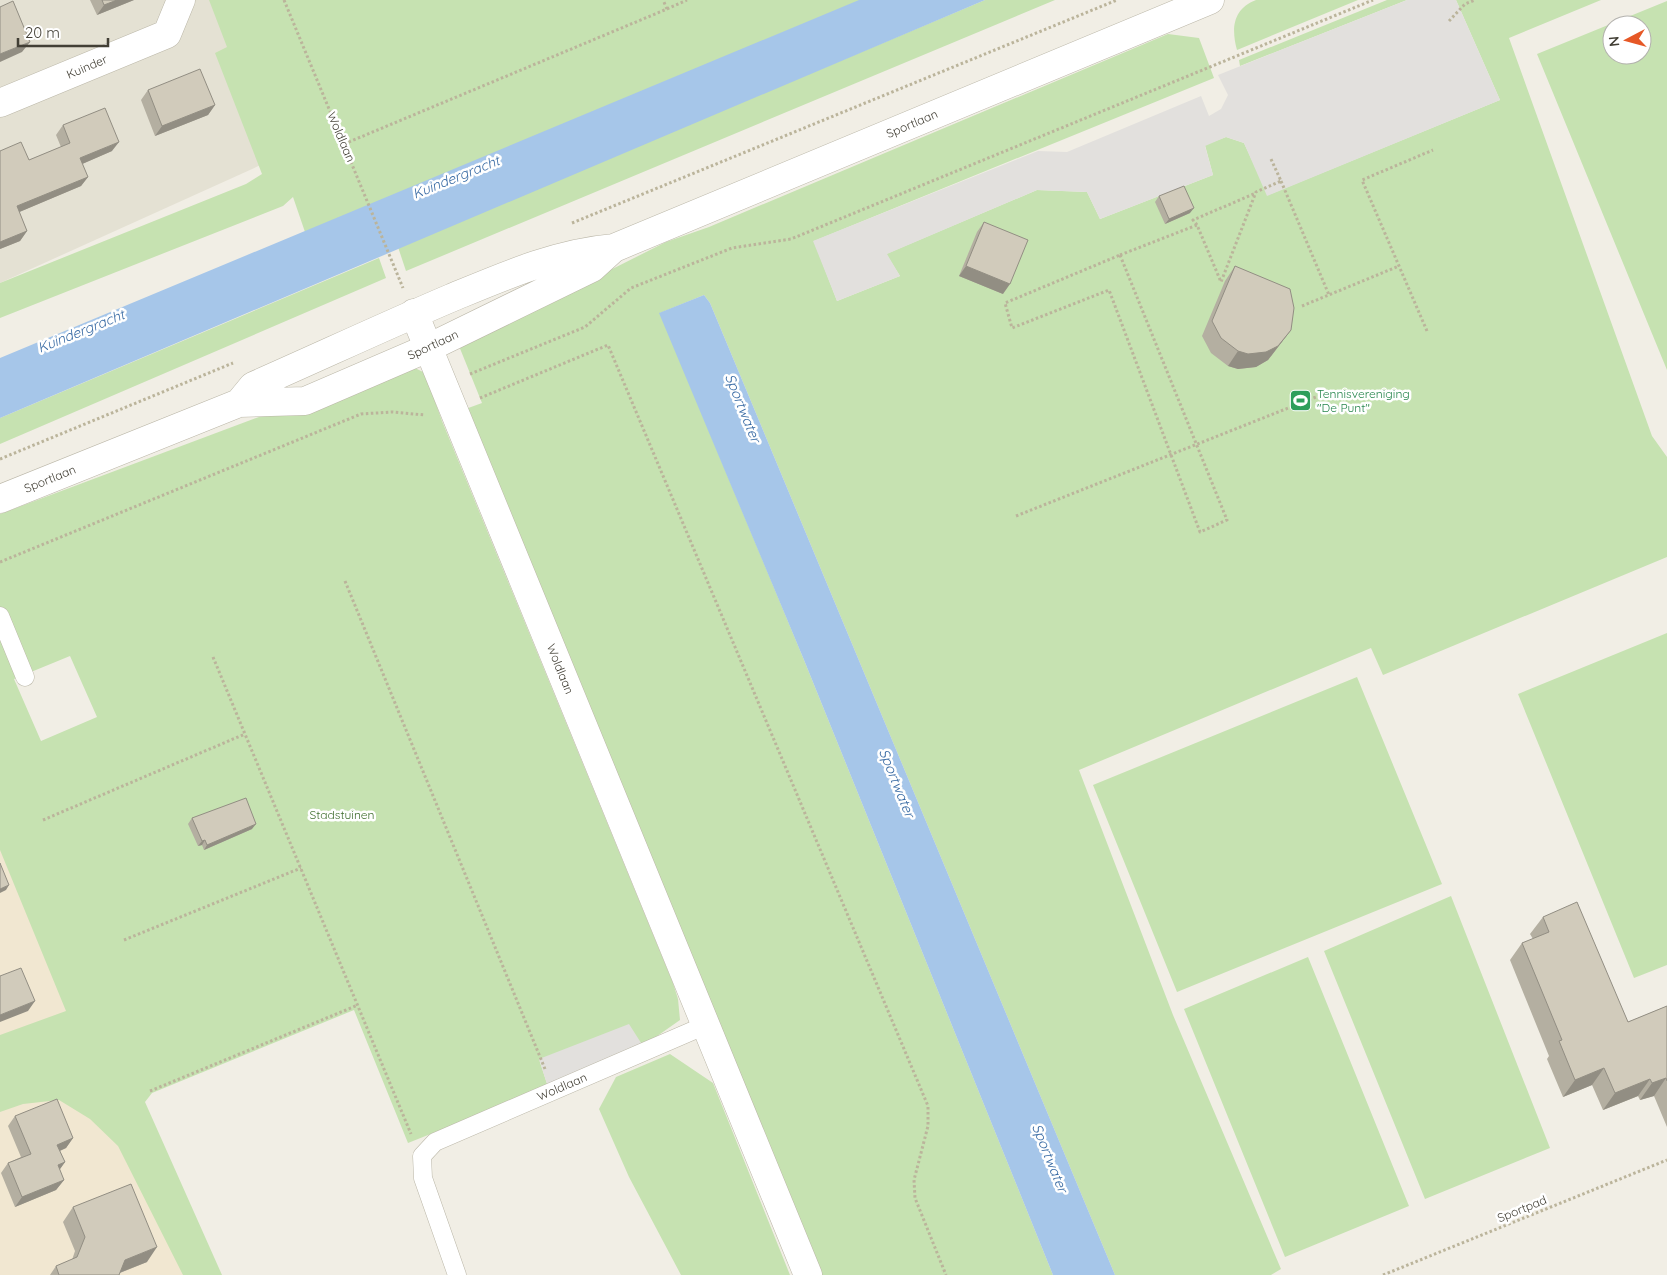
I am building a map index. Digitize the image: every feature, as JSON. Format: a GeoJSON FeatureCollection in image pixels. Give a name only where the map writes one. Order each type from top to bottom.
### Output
{"type":"FeatureCollection","features":[{"type":"Feature","properties":{"kind":"street","name":"Kuinder"},"geometry":{"type":"LineString","coordinates":[[0,103],[167,34],[181,0]]}},
{"type":"Feature","properties":{"kind":"street","name":"Sportlaan"},"geometry":{"type":"LineString","coordinates":[[239,403],[253,386],[414,313],[522,268],[585,251],[614,248],[1210,0]]}},
{"type":"Feature","properties":{"kind":"street","name":"Sportlaan"},"geometry":{"type":"LineString","coordinates":[[0,499],[239,403],[305,401],[428,348],[592,268],[614,248]]}},
{"type":"Feature","properties":{"kind":"street","name":"Woldlaan"},"geometry":{"type":"LineString","coordinates":[[414,313],[808,1275]]}},
{"type":"Feature","properties":{"kind":"lane"},"geometry":{"type":"LineString","coordinates":[[0,616],[25,677]]}},
{"type":"Feature","properties":{"kind":"lane","name":"Woldlaan"},"geometry":{"type":"LineString","coordinates":[[422,1156],[435,1142],[706,1025]]}},
{"type":"Feature","properties":{"kind":"lane"},"geometry":{"type":"LineString","coordinates":[[422,1156],[423,1178],[457,1275]]}},
{"type":"Feature","properties":{"kind":"path","name":"Woldlaan"},"geometry":{"type":"LineString","coordinates":[[284,0],[397,274]]}},
{"type":"Feature","properties":{"kind":"path"},"geometry":{"type":"LineString","coordinates":[[663,0],[667,9]]}},
{"type":"Feature","properties":{"kind":"path"},"geometry":{"type":"LineString","coordinates":[[344,144],[687,0]]}},
{"type":"Feature","properties":{"kind":"path"},"geometry":{"type":"LineString","coordinates":[[0,562],[361,414],[392,412],[433,416],[449,397],[585,327],[631,288],[732,248],[791,239],[1374,0]]}},
{"type":"Feature","properties":{"kind":"path"},"geometry":{"type":"LineString","coordinates":[[1450,21],[1465,4],[1475,0]]}},
{"type":"Feature","properties":{"kind":"path"},"geometry":{"type":"LineString","coordinates":[[1426,331],[1362,180],[1433,150]]}},
{"type":"Feature","properties":{"kind":"path"},"geometry":{"type":"LineString","coordinates":[[1271,159],[1329,295]]}},
{"type":"Feature","properties":{"kind":"path"},"geometry":{"type":"LineString","coordinates":[[1256,192],[1221,282],[1197,225],[1193,220],[1256,192],[1281,181]]}},
{"type":"Feature","properties":{"kind":"path"},"geometry":{"type":"LineString","coordinates":[[1120,255],[1227,520],[1200,532],[1108,290],[1012,328],[1005,303],[1120,255],[1197,225]]}},
{"type":"Feature","properties":{"kind":"path"},"geometry":{"type":"LineString","coordinates":[[1302,306],[1399,266]]}},
{"type":"Feature","properties":{"kind":"path"},"geometry":{"type":"LineString","coordinates":[[449,397],[608,345],[928,1106],[928,1126],[914,1180],[915,1198],[946,1275]]}},
{"type":"Feature","properties":{"kind":"path"},"geometry":{"type":"LineString","coordinates":[[1016,516],[1321,395]]}},
{"type":"Feature","properties":{"kind":"path"},"geometry":{"type":"LineString","coordinates":[[345,581],[512,993],[554,1091]]}},
{"type":"Feature","properties":{"kind":"path"},"geometry":{"type":"LineString","coordinates":[[213,657],[422,1156]]}},
{"type":"Feature","properties":{"kind":"path"},"geometry":{"type":"LineString","coordinates":[[43,820],[245,734]]}},
{"type":"Feature","properties":{"kind":"path"},"geometry":{"type":"LineString","coordinates":[[124,940],[301,868]]}},
{"type":"Feature","properties":{"kind":"path"},"geometry":{"type":"LineString","coordinates":[[150,1091],[358,1005]]}},
{"type":"Feature","properties":{"kind":"path","name":"Sportpad"},"geometry":{"type":"LineString","coordinates":[[1383,1275],[1667,1160]]}},
{"type":"Feature","properties":{"kind":"shaded area"},"geometry":{"type":"Polygon","coordinates":[[[0,0],[296,0],[347,126],[0,283],[0,0]]]}},
{"type":"Feature","properties":{"kind":"shaded area"},"geometry":{"type":"Polygon","coordinates":[[[1407,0],[1456,0],[1500,100],[1267,196],[1244,143],[1226,137],[1205,146],[1213,175],[1100,219],[1087,192],[1037,190],[887,254],[900,276],[837,301],[813,241],[1038,151],[1067,152],[1201,96],[1209,116],[1221,109],[1228,95],[1218,75],[1407,0]]]}},
{"type":"Feature","properties":{"kind":"shaded area"},"geometry":{"type":"Polygon","coordinates":[[[0,787],[197,1275],[0,1275],[0,787]]]}},
{"type":"Feature","properties":{"kind":"shaded area"},"geometry":{"type":"Polygon","coordinates":[[[629,1024],[643,1046],[548,1087],[539,1059],[629,1024]]]}},
{"type":"Feature","properties":{"kind":"green space"},"geometry":{"type":"Polygon","coordinates":[[[209,0],[861,0],[305,232],[293,197],[283,206],[0,318],[0,283],[246,184],[262,174],[215,53],[227,47],[209,0]]]}},
{"type":"Feature","properties":{"kind":"green space"},"geometry":{"type":"Polygon","coordinates":[[[985,0],[1055,0],[406,271],[398,247],[985,0]]]}},
{"type":"Feature","properties":{"kind":"green space"},"geometry":{"type":"Polygon","coordinates":[[[1256,0],[1358,0],[1237,50],[1234,27],[1238,14],[1248,4],[1256,0]]]}},
{"type":"Feature","properties":{"kind":"green space"},"geometry":{"type":"Polygon","coordinates":[[[1387,0],[1407,0],[1240,66],[1239,60],[1387,0]]]}},
{"type":"Feature","properties":{"kind":"green space"},"geometry":{"type":"Polygon","coordinates":[[[1456,0],[1601,0],[1509,38],[1652,436],[1667,457],[1667,557],[1383,675],[1371,648],[1079,770],[1173,1015],[1281,1269],[1271,1275],[1115,1275],[710,303],[704,295],[660,313],[804,660],[1053,1275],[818,1275],[460,411],[482,403],[459,346],[666,242],[709,227],[1168,34],[1199,38],[1214,78],[814,241],[837,301],[900,276],[886,254],[1037,190],[1087,192],[1100,219],[1213,175],[1205,145],[1226,137],[1244,143],[1268,195],[1500,100],[1456,0]]]}},
{"type":"Feature","properties":{"kind":"green space"},"geometry":{"type":"Polygon","coordinates":[[[1667,1],[1667,370],[1537,54],[1602,28],[1602,65],[1652,65],[1652,15],[1633,15],[1667,1]]]}},
{"type":"Feature","properties":{"kind":"green space"},"geometry":{"type":"Polygon","coordinates":[[[379,258],[386,278],[0,444],[0,418],[379,258]]]}},
{"type":"Feature","properties":{"kind":"green space","name":"Stadstuinen"},"geometry":{"type":"Polygon","coordinates":[[[411,366],[425,373],[442,421],[673,983],[678,999],[680,1020],[643,1046],[539,1059],[548,1087],[408,1143],[354,1010],[152,1093],[145,1102],[222,1275],[183,1275],[118,1146],[90,1119],[59,1100],[23,1104],[0,1112],[0,1035],[66,1011],[0,850],[0,514],[259,417],[322,405],[411,366]],[[70,656],[14,679],[41,741],[97,717],[70,656]]]}},
{"type":"Feature","properties":{"kind":"green space"},"geometry":{"type":"Polygon","coordinates":[[[1667,633],[1667,965],[1634,978],[1518,694],[1667,633]]]}},
{"type":"Feature","properties":{"kind":"green space"},"geometry":{"type":"Polygon","coordinates":[[[1357,677],[1442,884],[1177,992],[1093,785],[1357,677]]]}},
{"type":"Feature","properties":{"kind":"green space"},"geometry":{"type":"Polygon","coordinates":[[[1451,896],[1550,1148],[1425,1199],[1324,951],[1451,896]]]}},
{"type":"Feature","properties":{"kind":"green space"},"geometry":{"type":"Polygon","coordinates":[[[1308,957],[1409,1206],[1285,1257],[1184,1009],[1308,957]]]}},
{"type":"Feature","properties":{"kind":"green space"},"geometry":{"type":"Polygon","coordinates":[[[670,1054],[713,1083],[790,1275],[681,1275],[629,1177],[599,1109],[616,1077],[670,1054]]]}},
{"type":"Feature","properties":{"kind":"water","name":"Kuindergracht"},"geometry":{"type":"Polygon","coordinates":[[[859,0],[985,0],[0,418],[0,358],[859,0]]]}},
{"type":"Feature","properties":{"kind":"water","name":"Sportwater"},"geometry":{"type":"Polygon","coordinates":[[[704,295],[710,303],[1115,1275],[1053,1275],[804,660],[659,313],[704,295]]]}},
{"type":"Feature","properties":{"kind":"building"},"geometry":{"type":"Polygon","coordinates":[[[102,0],[117,0],[104,5],[102,0]]]}},
{"type":"Feature","properties":{"kind":"building"},"geometry":{"type":"Polygon","coordinates":[[[13,1],[30,42],[0,54],[0,7],[13,1]]]}},
{"type":"Feature","properties":{"kind":"building"},"geometry":{"type":"Polygon","coordinates":[[[200,69],[215,105],[162,126],[148,90],[200,69]]]}},
{"type":"Feature","properties":{"kind":"building"},"geometry":{"type":"Polygon","coordinates":[[[105,108],[119,142],[80,158],[88,177],[17,206],[27,231],[0,242],[0,151],[21,142],[29,160],[70,143],[63,125],[105,108]]]}},
{"type":"Feature","properties":{"kind":"building"},"geometry":{"type":"Polygon","coordinates":[[[1184,186],[1194,208],[1169,219],[1159,196],[1184,186]]]}},
{"type":"Feature","properties":{"kind":"building"},"geometry":{"type":"Polygon","coordinates":[[[984,222],[1028,240],[1010,284],[966,266],[984,222]]]}},
{"type":"Feature","properties":{"kind":"building"},"geometry":{"type":"Polygon","coordinates":[[[1235,266],[1290,289],[1294,308],[1291,330],[1278,346],[1266,352],[1248,354],[1238,351],[1221,338],[1212,321],[1235,266]]]}},
{"type":"Feature","properties":{"kind":"building"},"geometry":{"type":"Polygon","coordinates":[[[246,798],[256,824],[207,845],[205,840],[202,841],[192,818],[246,798]]]}},
{"type":"Feature","properties":{"kind":"building"},"geometry":{"type":"Polygon","coordinates":[[[0,863],[9,885],[0,889],[0,863]]]}},
{"type":"Feature","properties":{"kind":"building"},"geometry":{"type":"Polygon","coordinates":[[[1577,902],[1628,1022],[1667,1006],[1667,1081],[1666,1078],[1652,1083],[1650,1079],[1615,1093],[1604,1068],[1575,1080],[1559,1041],[1562,1040],[1522,943],[1549,932],[1543,917],[1577,902]]]}},
{"type":"Feature","properties":{"kind":"building"},"geometry":{"type":"Polygon","coordinates":[[[21,968],[35,1001],[0,1015],[0,976],[21,968]]]}},
{"type":"Feature","properties":{"kind":"building"},"geometry":{"type":"Polygon","coordinates":[[[57,1099],[73,1138],[57,1145],[65,1162],[58,1165],[64,1180],[22,1197],[8,1163],[31,1154],[15,1116],[57,1099]]]}},
{"type":"Feature","properties":{"kind":"building"},"geometry":{"type":"Polygon","coordinates":[[[131,1184],[157,1247],[125,1260],[119,1275],[59,1275],[56,1266],[77,1257],[85,1237],[73,1207],[131,1184]]]}},
{"type":"Feature","properties":{"kind":"place","name":"Tennisvereniging \"De Punt\""},"geometry":{"type":"Point","coordinates":[1301,401]}}]}
